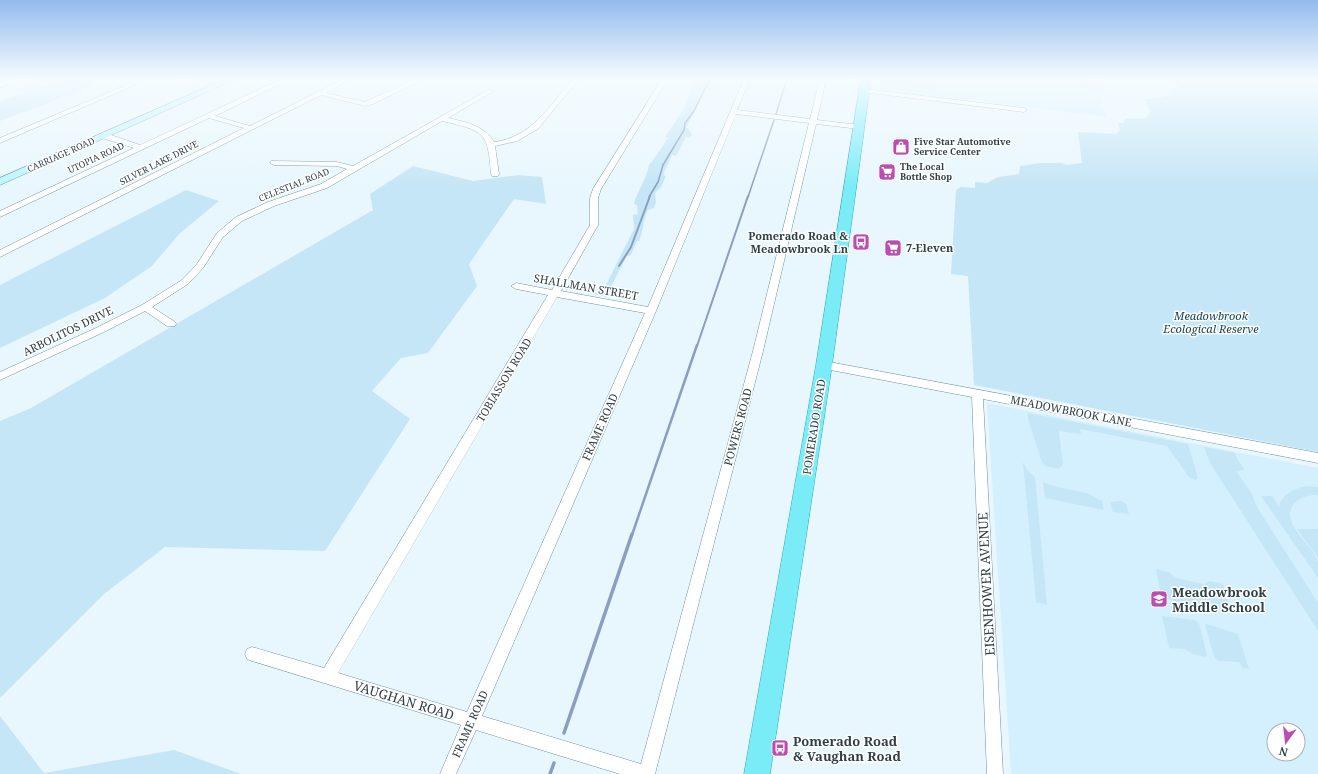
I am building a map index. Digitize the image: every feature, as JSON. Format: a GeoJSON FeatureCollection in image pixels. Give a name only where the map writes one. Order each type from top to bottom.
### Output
{"type":"FeatureCollection","features":[{"type":"Feature","properties":{"kind":"main road","name":"POMERADO ROAD"},"geometry":{"type":"LineString","coordinates":[[757,774],[824,365],[862,115]]}},
{"type":"Feature","properties":{"kind":"street"},"geometry":{"type":"LineString","coordinates":[[0,141],[60,115]]}},
{"type":"Feature","properties":{"kind":"street","name":"CARRIAGE ROAD"},"geometry":{"type":"LineString","coordinates":[[0,182],[147,115]]}},
{"type":"Feature","properties":{"kind":"street","name":"SILVER LAKE DRIVE"},"geometry":{"type":"LineString","coordinates":[[0,254],[276,115]]}},
{"type":"Feature","properties":{"kind":"street","name":"CELESTIAL ROAD"},"geometry":{"type":"LineString","coordinates":[[145,306],[185,282],[200,266],[220,236],[239,219],[271,204],[324,186],[449,115]]}},
{"type":"Feature","properties":{"kind":"street"},"geometry":{"type":"LineString","coordinates":[[491,144],[517,139],[535,127],[545,115]]}},
{"type":"Feature","properties":{"kind":"street","name":"TOBIASSON ROAD"},"geometry":{"type":"LineString","coordinates":[[327,677],[556,294],[594,225],[594,198],[597,189],[643,115]]}},
{"type":"Feature","properties":{"kind":"street","name":"FRAME ROAD"},"geometry":{"type":"LineString","coordinates":[[448,774],[651,311],[733,115]]}},
{"type":"Feature","properties":{"kind":"street"},"geometry":{"type":"LineString","coordinates":[[761,115],[860,127]]}},
{"type":"Feature","properties":{"kind":"street","name":"POWERS ROAD"},"geometry":{"type":"LineString","coordinates":[[647,774],[758,350],[814,115]]}},
{"type":"Feature","properties":{"kind":"street"},"geometry":{"type":"LineString","coordinates":[[208,116],[250,128]]}},
{"type":"Feature","properties":{"kind":"street","name":"UTOPIA ROAD"},"geometry":{"type":"LineString","coordinates":[[0,214],[208,116]]}},
{"type":"Feature","properties":{"kind":"street"},"geometry":{"type":"LineString","coordinates":[[442,119],[474,127],[484,134],[491,144],[495,174]]}},
{"type":"Feature","properties":{"kind":"street"},"geometry":{"type":"LineString","coordinates":[[103,135],[141,148]]}},
{"type":"Feature","properties":{"kind":"street","name":"CARRIAGE ROAD"},"geometry":{"type":"LineString","coordinates":[[0,178],[103,135]]}},
{"type":"Feature","properties":{"kind":"street"},"geometry":{"type":"LineString","coordinates":[[274,163],[338,164],[355,169]]}},
{"type":"Feature","properties":{"kind":"street","name":"SHALLMAN STREET"},"geometry":{"type":"LineString","coordinates":[[516,286],[651,311]]}},
{"type":"Feature","properties":{"kind":"street"},"geometry":{"type":"LineString","coordinates":[[145,306],[171,324]]}},
{"type":"Feature","properties":{"kind":"street","name":"ARBOLITOS DRIVE"},"geometry":{"type":"LineString","coordinates":[[0,376],[100,330],[145,306]]}},
{"type":"Feature","properties":{"kind":"street","name":"MEADOWBROOK LANE"},"geometry":{"type":"LineString","coordinates":[[824,365],[1318,458]]}},
{"type":"Feature","properties":{"kind":"street","name":"EISENHOWER AVENUE"},"geometry":{"type":"LineString","coordinates":[[978,393],[995,774]]}},
{"type":"Feature","properties":{"kind":"street","name":"VAUGHAN ROAD"},"geometry":{"type":"LineString","coordinates":[[252,654],[647,774]]}},
{"type":"Feature","properties":{"kind":"shaded area"},"geometry":{"type":"Polygon","coordinates":[[[1092,115],[1106,115],[1107,117],[1092,115]]]}},
{"type":"Feature","properties":{"kind":"shaded area","name":"Meadowbrook Middle School"},"geometry":{"type":"Polygon","coordinates":[[[987,403],[1318,468],[1318,774],[1011,774],[987,403]]]}},
{"type":"Feature","properties":{"kind":"green space"},"geometry":{"type":"Polygon","coordinates":[[[0,115],[16,115],[0,121],[0,115]]]}},
{"type":"Feature","properties":{"kind":"green space"},"geometry":{"type":"Polygon","coordinates":[[[680,115],[693,115],[686,128],[688,128],[692,135],[689,138],[686,137],[676,156],[672,155],[663,175],[666,176],[661,187],[655,193],[656,202],[654,208],[648,210],[646,214],[639,241],[637,241],[631,255],[627,256],[606,296],[607,297],[582,291],[598,293],[603,291],[634,229],[633,215],[638,214],[637,205],[634,204],[649,164],[668,138],[665,137],[680,115]]]}},
{"type":"Feature","properties":{"kind":"green space","name":"Meadowbrook Ecological Reserve"},"geometry":{"type":"Polygon","coordinates":[[[1148,115],[1318,115],[1318,452],[974,385],[968,276],[951,274],[956,190],[961,187],[975,188],[975,182],[987,183],[998,177],[1019,174],[1020,166],[1040,163],[1062,163],[1066,165],[1082,163],[1078,132],[1116,134],[1120,130],[1118,123],[1123,123],[1126,119],[1146,118],[1148,115]]]}},
{"type":"Feature","properties":{"kind":"green space"},"geometry":{"type":"Polygon","coordinates":[[[413,166],[473,181],[518,175],[542,177],[546,204],[514,199],[469,264],[477,286],[428,353],[401,358],[372,391],[410,419],[325,551],[165,547],[104,594],[0,698],[0,421],[31,408],[373,210],[370,194],[413,166]]]}},
{"type":"Feature","properties":{"kind":"green space"},"geometry":{"type":"Polygon","coordinates":[[[186,190],[219,201],[179,234],[152,266],[105,298],[0,348],[0,285],[186,190]]]}},
{"type":"Feature","properties":{"kind":"green space"},"geometry":{"type":"Polygon","coordinates":[[[1028,413],[1188,444],[1198,478],[1195,480],[1189,477],[1167,446],[1080,429],[1081,434],[1059,431],[1063,465],[1058,469],[1045,466],[1042,462],[1028,419],[1028,413]]]}},
{"type":"Feature","properties":{"kind":"green space"},"geometry":{"type":"Polygon","coordinates":[[[1204,447],[1235,453],[1245,470],[1236,471],[1252,494],[1257,507],[1318,603],[1318,631],[1210,463],[1204,447]]]}},
{"type":"Feature","properties":{"kind":"green space"},"geometry":{"type":"Polygon","coordinates":[[[1023,462],[1027,470],[1035,477],[1047,605],[1036,602],[1023,462]]]}},
{"type":"Feature","properties":{"kind":"green space"},"geometry":{"type":"Polygon","coordinates":[[[1043,482],[1057,487],[1087,493],[1102,501],[1104,510],[1045,498],[1043,482]]]}},
{"type":"Feature","properties":{"kind":"green space"},"geometry":{"type":"Polygon","coordinates":[[[1307,486],[1318,487],[1318,495],[1311,495],[1298,500],[1293,505],[1290,512],[1294,527],[1311,549],[1318,562],[1318,578],[1261,496],[1272,496],[1279,506],[1283,498],[1289,492],[1307,486]]]}},
{"type":"Feature","properties":{"kind":"green space"},"geometry":{"type":"Polygon","coordinates":[[[1122,501],[1126,504],[1129,514],[1113,512],[1110,502],[1122,501]]]}},
{"type":"Feature","properties":{"kind":"green space"},"geometry":{"type":"Polygon","coordinates":[[[1297,529],[1318,529],[1318,558],[1297,529]]]}},
{"type":"Feature","properties":{"kind":"green space"},"geometry":{"type":"Polygon","coordinates":[[[1156,569],[1168,572],[1177,578],[1203,584],[1210,581],[1223,584],[1229,604],[1224,604],[1228,612],[1199,610],[1166,598],[1166,591],[1160,590],[1156,569]]]}},
{"type":"Feature","properties":{"kind":"green space"},"geometry":{"type":"Polygon","coordinates":[[[1162,616],[1195,620],[1199,623],[1207,655],[1205,657],[1193,654],[1184,649],[1169,648],[1162,616]]]}},
{"type":"Feature","properties":{"kind":"green space"},"geometry":{"type":"Polygon","coordinates":[[[1207,624],[1238,634],[1249,669],[1243,668],[1239,662],[1218,661],[1214,657],[1205,625],[1207,624]]]}},
{"type":"Feature","properties":{"kind":"green space"},"geometry":{"type":"Polygon","coordinates":[[[0,716],[44,773],[174,750],[241,774],[0,774],[0,716]]]}},
{"type":"Feature","properties":{"kind":"waterway"},"geometry":{"type":"LineString","coordinates":[[649,197],[658,182],[663,165],[684,130],[685,123],[691,115]]}},
{"type":"Feature","properties":{"kind":"waterway"},"geometry":{"type":"LineString","coordinates":[[748,197],[774,120]]}},
{"type":"Feature","properties":{"kind":"waterway"},"geometry":{"type":"LineString","coordinates":[[619,266],[631,247],[650,196]]}},
{"type":"Feature","properties":{"kind":"waterway"},"geometry":{"type":"LineString","coordinates":[[697,346],[748,196]]}},
{"type":"Feature","properties":{"kind":"waterway"},"geometry":{"type":"LineString","coordinates":[[632,535],[697,345]]}},
{"type":"Feature","properties":{"kind":"waterway"},"geometry":{"type":"LineString","coordinates":[[564,733],[632,534]]}},
{"type":"Feature","properties":{"kind":"waterway"},"geometry":{"type":"LineString","coordinates":[[550,774],[554,763]]}},
{"type":"Feature","properties":{"kind":"place","name":"Five Star Automotive Service Center"},"geometry":{"type":"Point","coordinates":[901,147]}},
{"type":"Feature","properties":{"kind":"place","name":"The Local Bottle Shop"},"geometry":{"type":"Point","coordinates":[887,172]}},
{"type":"Feature","properties":{"kind":"place","name":"Pomerado Road & Meadowbrook Ln"},"geometry":{"type":"Point","coordinates":[861,242]}},
{"type":"Feature","properties":{"kind":"place","name":"7-Eleven"},"geometry":{"type":"Point","coordinates":[893,248]}},
{"type":"Feature","properties":{"kind":"place","name":"Meadowbrook Middle School"},"geometry":{"type":"Point","coordinates":[1159,599]}},
{"type":"Feature","properties":{"kind":"place","name":"Pomerado Road & Vaughan Road"},"geometry":{"type":"Point","coordinates":[780,748]}}]}
